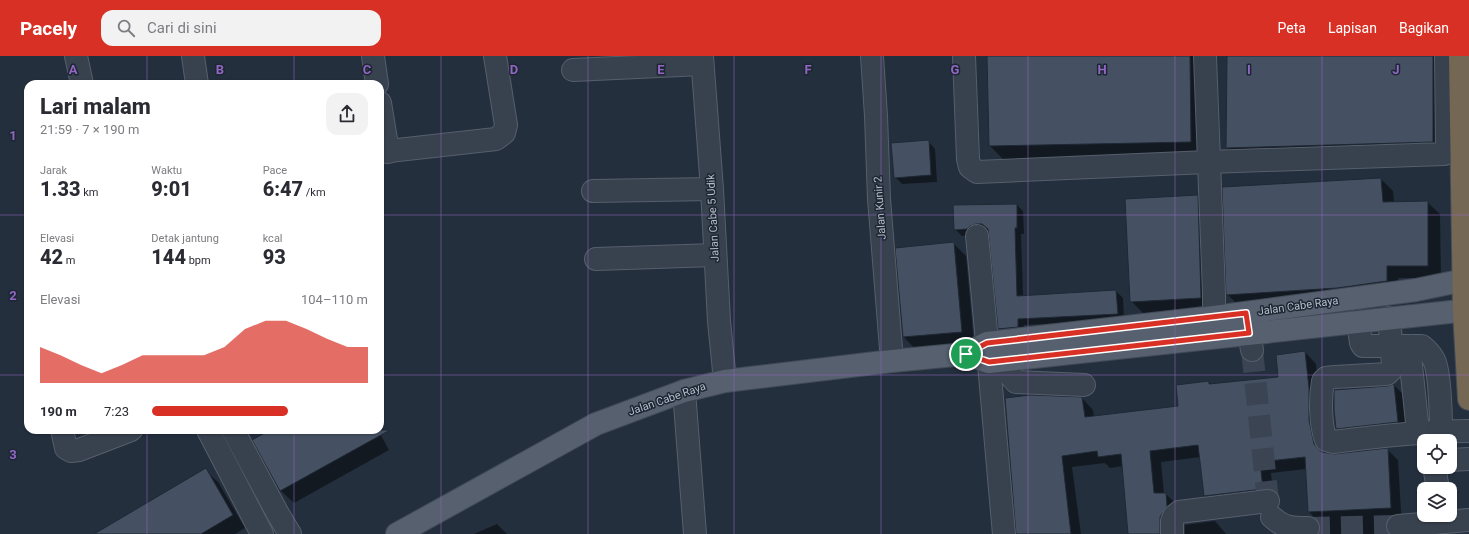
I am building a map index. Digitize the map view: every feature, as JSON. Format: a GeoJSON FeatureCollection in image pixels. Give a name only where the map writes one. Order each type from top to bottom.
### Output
{"type":"FeatureCollection","features":[{"type":"Feature","properties":{"kind":"highway"},"geometry":{"type":"LineString","coordinates":[[1460,56],[1466,213],[1469,399]]}},
{"type":"Feature","properties":{"kind":"main road","name":"Jalan Cabe Raya"},"geometry":{"type":"LineString","coordinates":[[991,355],[1214,317],[1249,332],[1416,290],[1467,279]]}},
{"type":"Feature","properties":{"kind":"main road","name":"Jalan Cabe Raya"},"geometry":{"type":"LineString","coordinates":[[396,534],[596,424],[684,391],[725,381],[892,361],[966,354],[991,355],[1249,332],[1467,310]]}},
{"type":"Feature","properties":{"kind":"street"},"geometry":{"type":"LineString","coordinates":[[76,56],[81,80]]}},
{"type":"Feature","properties":{"kind":"street"},"geometry":{"type":"LineString","coordinates":[[193,56],[196,80]]}},
{"type":"Feature","properties":{"kind":"street"},"geometry":{"type":"LineString","coordinates":[[373,56],[376,80]]}},
{"type":"Feature","properties":{"kind":"street"},"geometry":{"type":"LineString","coordinates":[[384,152],[496,139],[504,133],[506,125],[495,56]]}},
{"type":"Feature","properties":{"kind":"street","name":"Jalan Kunir 2"},"geometry":{"type":"LineString","coordinates":[[872,56],[879,199],[892,361]]}},
{"type":"Feature","properties":{"kind":"street"},"geometry":{"type":"LineString","coordinates":[[964,56],[968,159],[970,167],[977,172],[1444,154],[1447,150],[1446,56]]}},
{"type":"Feature","properties":{"kind":"street"},"geometry":{"type":"LineString","coordinates":[[1205,56],[1214,317]]}},
{"type":"Feature","properties":{"kind":"street"},"geometry":{"type":"LineString","coordinates":[[573,70],[702,60]]}},
{"type":"Feature","properties":{"kind":"street","name":"Jalan Cabe 5 Udik"},"geometry":{"type":"LineString","coordinates":[[702,60],[712,188],[719,321],[725,381]]}},
{"type":"Feature","properties":{"kind":"street"},"geometry":{"type":"LineString","coordinates":[[592,191],[712,188]]}},
{"type":"Feature","properties":{"kind":"street"},"geometry":{"type":"LineString","coordinates":[[977,236],[991,355],[1004,534]]}},
{"type":"Feature","properties":{"kind":"street"},"geometry":{"type":"LineString","coordinates":[[596,259],[715,255]]}},
{"type":"Feature","properties":{"kind":"street"},"geometry":{"type":"LineString","coordinates":[[1389,318],[1400,347],[1418,432]]}},
{"type":"Feature","properties":{"kind":"street"},"geometry":{"type":"LineString","coordinates":[[1358,321],[1361,343],[1363,346],[1422,346],[1429,352],[1435,362],[1441,431]]}},
{"type":"Feature","properties":{"kind":"street"},"geometry":{"type":"LineString","coordinates":[[1400,347],[1391,370],[1387,374],[1335,377],[1326,378],[1322,381],[1323,431],[1326,440],[1333,442],[1418,432],[1469,431]]}},
{"type":"Feature","properties":{"kind":"street"},"geometry":{"type":"LineString","coordinates":[[991,355],[1016,382],[1084,385]]}},
{"type":"Feature","properties":{"kind":"street"},"geometry":{"type":"LineString","coordinates":[[684,391],[695,534]]}},
{"type":"Feature","properties":{"kind":"street"},"geometry":{"type":"LineString","coordinates":[[63,434],[66,448],[71,451],[79,450],[121,434]]}},
{"type":"Feature","properties":{"kind":"street"},"geometry":{"type":"LineString","coordinates":[[210,434],[262,534]]}},
{"type":"Feature","properties":{"kind":"street"},"geometry":{"type":"LineString","coordinates":[[235,434],[290,534]]}},
{"type":"Feature","properties":{"kind":"street"},"geometry":{"type":"LineString","coordinates":[[1457,460],[1469,459]]}},
{"type":"Feature","properties":{"kind":"street"},"geometry":{"type":"LineString","coordinates":[[1172,534],[1172,521],[1174,516],[1180,512],[1270,509],[1278,522],[1290,528],[1308,528]]}},
{"type":"Feature","properties":{"kind":"street"},"geometry":{"type":"LineString","coordinates":[[1457,519],[1469,520]]}},
{"type":"Feature","properties":{"kind":"street"},"geometry":{"type":"LineString","coordinates":[[1398,526],[1420,522]]}},
{"type":"Feature","properties":{"kind":"building"},"geometry":{"type":"Polygon","coordinates":[[[987,56],[1190,56],[1191,142],[989,146],[987,56]]]}},
{"type":"Feature","properties":{"kind":"building"},"geometry":{"type":"Polygon","coordinates":[[[1227,56],[1433,56],[1433,142],[1226,148],[1227,56]]]}},
{"type":"Feature","properties":{"kind":"building"},"geometry":{"type":"Polygon","coordinates":[[[929,140],[931,175],[894,178],[891,143],[929,140]]]}},
{"type":"Feature","properties":{"kind":"building"},"geometry":{"type":"Polygon","coordinates":[[[1381,178],[1383,202],[1428,201],[1428,266],[1387,266],[1387,281],[1337,288],[1226,295],[1222,187],[1381,178]]]}},
{"type":"Feature","properties":{"kind":"building"},"geometry":{"type":"Polygon","coordinates":[[[1198,195],[1201,298],[1130,302],[1125,199],[1198,195]]]}},
{"type":"Feature","properties":{"kind":"building"},"geometry":{"type":"Polygon","coordinates":[[[1017,204],[1017,228],[1015,228],[1017,296],[1116,290],[1118,314],[1018,319],[1018,327],[998,329],[988,229],[982,224],[976,224],[967,229],[954,230],[953,205],[1017,204]]]}},
{"type":"Feature","properties":{"kind":"building"},"geometry":{"type":"Polygon","coordinates":[[[954,242],[962,332],[903,337],[895,248],[954,242]]]}},
{"type":"Feature","properties":{"kind":"building"},"geometry":{"type":"Polygon","coordinates":[[[1305,351],[1309,388],[1309,420],[1314,444],[1322,452],[1334,454],[1388,448],[1391,508],[1308,512],[1305,457],[1260,462],[1263,489],[1204,496],[1198,445],[1150,451],[1154,493],[1166,493],[1167,506],[1160,517],[1160,534],[1128,534],[1121,454],[1098,457],[1097,451],[1062,456],[1071,534],[1016,534],[1005,398],[1031,395],[1082,397],[1085,417],[1178,406],[1176,385],[1209,381],[1209,384],[1278,377],[1276,355],[1305,351]]]}},
{"type":"Feature","properties":{"kind":"building"},"geometry":{"type":"Polygon","coordinates":[[[1394,384],[1398,422],[1336,429],[1334,390],[1388,386],[1394,384]]]}},
{"type":"Feature","properties":{"kind":"building"},"geometry":{"type":"Polygon","coordinates":[[[263,434],[383,434],[280,491],[252,440],[263,434]]]}},
{"type":"Feature","properties":{"kind":"building"},"geometry":{"type":"Polygon","coordinates":[[[206,468],[233,515],[201,534],[94,534],[206,468]]]}},
{"type":"Feature","properties":{"kind":"tunnel"},"geometry":{"type":"LineString","coordinates":[[1252,350],[1268,501],[1272,517]]}},
{"type":"Feature","properties":{"kind":"tunnel"},"geometry":{"type":"LineString","coordinates":[[1308,528],[1398,526]]}},
{"type":"Feature","properties":{"kind":"route"},"geometry":{"type":"LineString","coordinates":[[1246,313],[1249,333],[989,362],[966,354],[987,343],[1246,313]]}}]}
